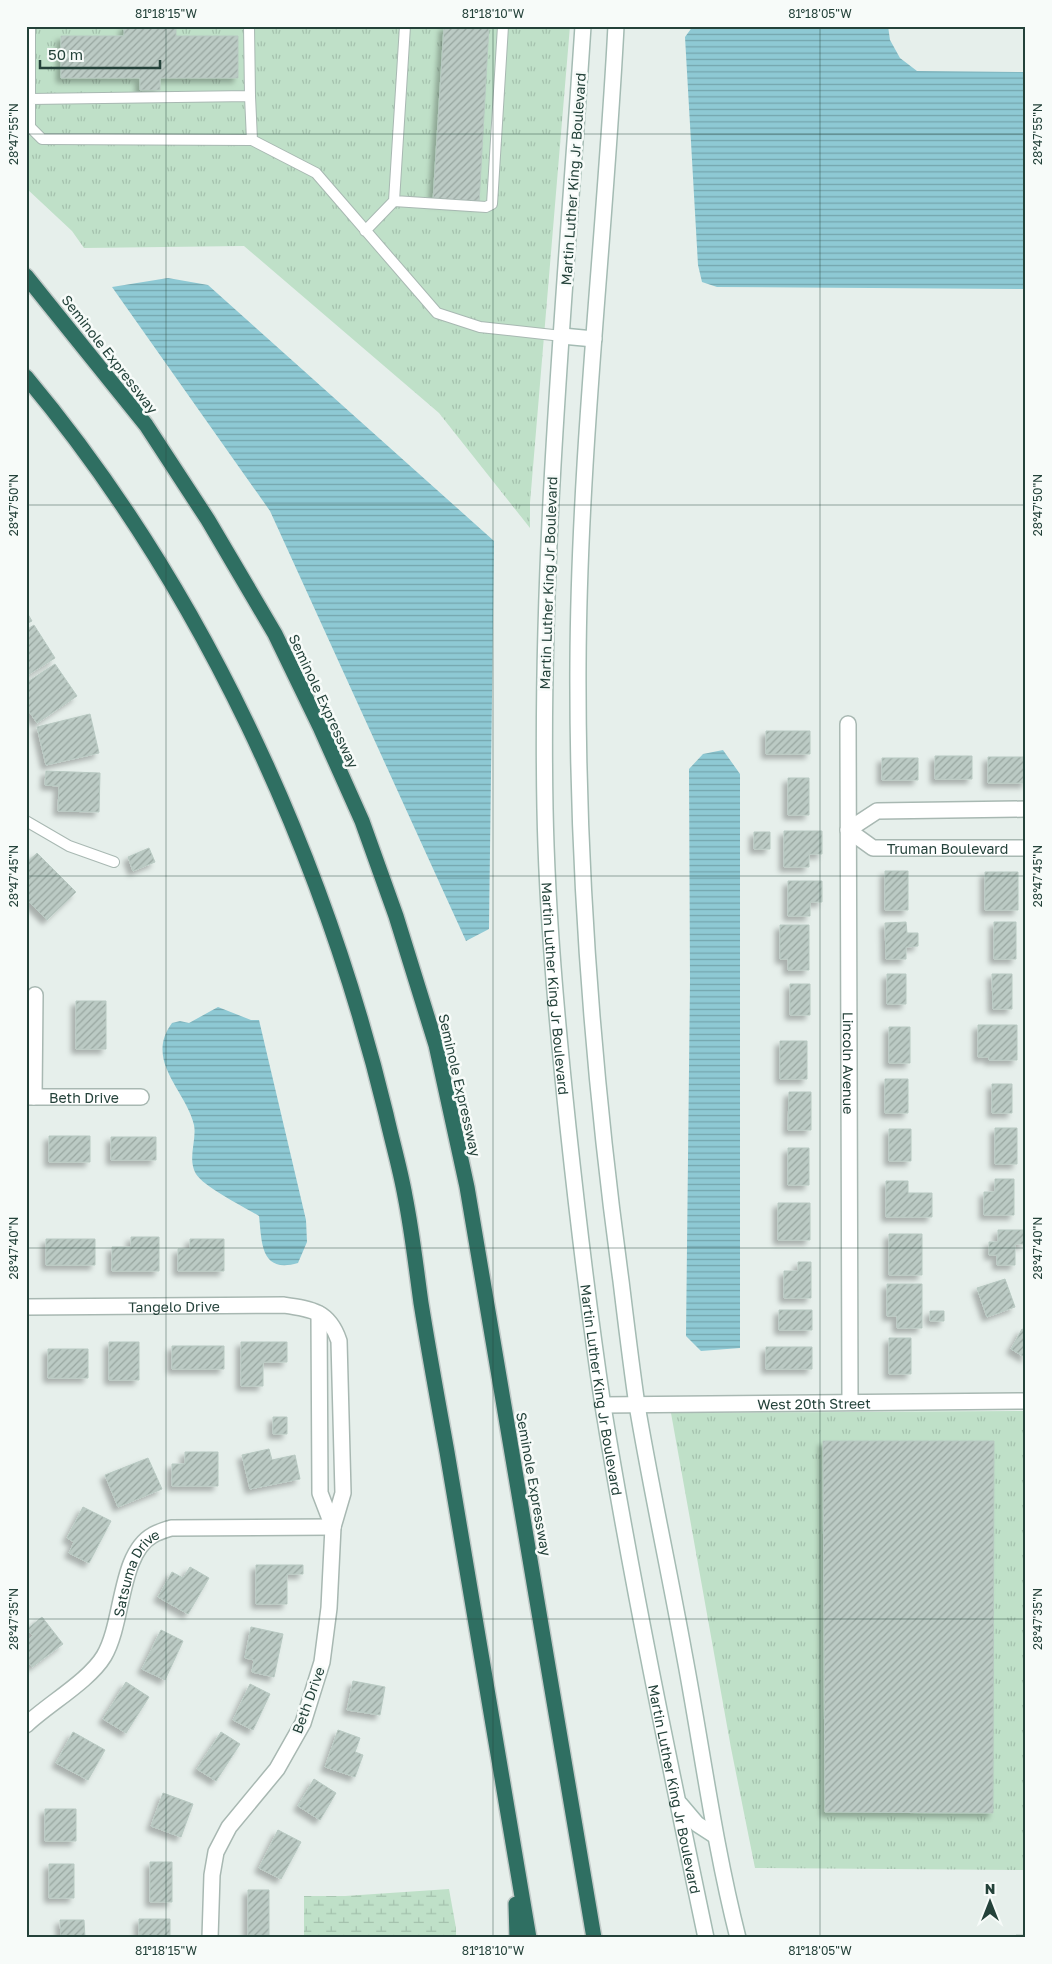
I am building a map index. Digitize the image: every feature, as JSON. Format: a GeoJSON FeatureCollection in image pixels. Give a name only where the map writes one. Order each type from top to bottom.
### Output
{"type":"FeatureCollection","features":[{"type":"Feature","properties":{"kind":"highway","name":"Seminole Expressway"},"geometry":{"type":"LineString","coordinates":[[26,276],[146,425],[208,520],[274,634],[320,727],[362,822],[396,916],[436,1045],[467,1187],[594,1937]]}},
{"type":"Feature","properties":{"kind":"highway"},"geometry":{"type":"LineString","coordinates":[[26,377],[54,410],[130,518],[176,591],[242,714],[271,773],[327,911],[372,1058],[405,1195],[422,1307],[529,1938]]}},
{"type":"Feature","properties":{"kind":"highway"},"geometry":{"type":"LineString","coordinates":[[515,1857],[517,1938]]}},
{"type":"Feature","properties":{"kind":"main road","name":"Martin Luther King Jr Boulevard"},"geometry":{"type":"LineString","coordinates":[[583,26],[562,336],[552,446],[547,574],[545,812],[556,1022],[575,1195],[603,1406],[677,1801],[706,1938]]}},
{"type":"Feature","properties":{"kind":"main road","name":"Martin Luther King Jr Boulevard"},"geometry":{"type":"LineString","coordinates":[[616,26],[585,468],[578,659],[579,776],[586,958],[598,1100],[637,1404],[704,1761],[714,1835],[738,1938]]}},
{"type":"Feature","properties":{"kind":"main road"},"geometry":{"type":"LineString","coordinates":[[562,336],[594,339]]}},
{"type":"Feature","properties":{"kind":"main road","name":"Lincoln Avenue"},"geometry":{"type":"LineString","coordinates":[[848,724],[850,1402]]}},
{"type":"Feature","properties":{"kind":"main road"},"geometry":{"type":"LineString","coordinates":[[848,830],[877,811],[1026,810]]}},
{"type":"Feature","properties":{"kind":"main road","name":"Truman Boulevard"},"geometry":{"type":"LineString","coordinates":[[848,830],[872,848],[1026,848]]}},
{"type":"Feature","properties":{"kind":"main road"},"geometry":{"type":"LineString","coordinates":[[30,1096],[35,996]]}},
{"type":"Feature","properties":{"kind":"main road","name":"Beth Drive"},"geometry":{"type":"LineString","coordinates":[[30,1096],[141,1097]]}},
{"type":"Feature","properties":{"kind":"main road","name":"Tangelo Drive"},"geometry":{"type":"LineString","coordinates":[[26,1308],[284,1305],[308,1308],[320,1314]]}},
{"type":"Feature","properties":{"kind":"main road","name":"Beth Drive"},"geometry":{"type":"LineString","coordinates":[[320,1314],[320,1493],[333,1527]]}},
{"type":"Feature","properties":{"kind":"main road","name":"Beth Drive"},"geometry":{"type":"LineString","coordinates":[[210,1938],[212,1874],[216,1852],[229,1827],[277,1769],[290,1746],[302,1723],[322,1662],[329,1608],[333,1527],[342,1493],[340,1341],[334,1326],[320,1314]]}},
{"type":"Feature","properties":{"kind":"main road","name":"West 20th Street"},"geometry":{"type":"LineString","coordinates":[[603,1406],[637,1404],[1026,1402]]}},
{"type":"Feature","properties":{"kind":"main road","name":"Satsuma Drive"},"geometry":{"type":"LineString","coordinates":[[26,1724],[91,1672],[103,1658],[115,1634],[126,1579],[135,1551],[152,1535],[171,1528],[333,1527]]}},
{"type":"Feature","properties":{"kind":"main road"},"geometry":{"type":"LineString","coordinates":[[677,1801],[697,1824],[714,1835]]}},
{"type":"Feature","properties":{"kind":"lane"},"geometry":{"type":"LineString","coordinates":[[30,26],[30,127],[42,139],[252,140],[316,173],[437,313],[480,327],[562,336]]}},
{"type":"Feature","properties":{"kind":"lane"},"geometry":{"type":"LineString","coordinates":[[249,26],[252,140]]}},
{"type":"Feature","properties":{"kind":"lane"},"geometry":{"type":"LineString","coordinates":[[365,231],[394,201],[406,26]]}},
{"type":"Feature","properties":{"kind":"lane"},"geometry":{"type":"LineString","coordinates":[[394,201],[486,207],[492,204],[503,26]]}},
{"type":"Feature","properties":{"kind":"lane"},"geometry":{"type":"LineString","coordinates":[[30,99],[250,96]]}},
{"type":"Feature","properties":{"kind":"lane"},"geometry":{"type":"LineString","coordinates":[[26,821],[69,846],[114,862]]}},
{"type":"Feature","properties":{"kind":"green space"},"geometry":{"type":"Polygon","coordinates":[[[26,26],[570,26],[530,503],[530,528],[439,413],[244,246],[84,248],[72,231],[26,188],[26,26]]]}},
{"type":"Feature","properties":{"kind":"green space"},"geometry":{"type":"Polygon","coordinates":[[[1026,1411],[1026,1870],[755,1868],[731,1748],[671,1413],[1026,1411]]]}},
{"type":"Feature","properties":{"kind":"green space"},"geometry":{"type":"Polygon","coordinates":[[[449,1889],[456,1938],[304,1938],[304,1896],[345,1896],[449,1889]]]}},
{"type":"Feature","properties":{"kind":"water"},"geometry":{"type":"Polygon","coordinates":[[[693,26],[888,26],[890,40],[900,58],[917,71],[1026,72],[1026,289],[717,287],[702,282],[698,265],[685,37],[693,26]]]}},
{"type":"Feature","properties":{"kind":"water"},"geometry":{"type":"Polygon","coordinates":[[[168,278],[208,285],[494,541],[489,929],[466,941],[270,511],[112,287],[168,278]]]}},
{"type":"Feature","properties":{"kind":"water"},"geometry":{"type":"Polygon","coordinates":[[[723,750],[740,774],[740,1348],[701,1351],[686,1336],[690,981],[689,769],[703,754],[723,750]]]}},
{"type":"Feature","properties":{"kind":"water"},"geometry":{"type":"Polygon","coordinates":[[[218,1007],[251,1020],[259,1020],[306,1220],[307,1242],[298,1263],[276,1264],[270,1260],[265,1253],[263,1245],[259,1216],[207,1185],[200,1179],[193,1168],[194,1125],[190,1112],[170,1075],[162,1050],[165,1037],[172,1023],[180,1021],[189,1023],[218,1007]]]}},
{"type":"Feature","properties":{"kind":"building"},"geometry":{"type":"Polygon","coordinates":[[[124,26],[176,26],[176,36],[238,36],[238,78],[160,78],[160,90],[140,90],[140,78],[61,78],[61,36],[124,36],[124,26]]]}},
{"type":"Feature","properties":{"kind":"building"},"geometry":{"type":"Polygon","coordinates":[[[444,26],[489,26],[479,204],[433,201],[444,26]]]}},
{"type":"Feature","properties":{"kind":"building"},"geometry":{"type":"Polygon","coordinates":[[[26,611],[32,621],[26,624],[26,611]]]}},
{"type":"Feature","properties":{"kind":"building"},"geometry":{"type":"Polygon","coordinates":[[[34,625],[55,658],[26,676],[26,630],[34,625]]]}},
{"type":"Feature","properties":{"kind":"building"},"geometry":{"type":"Polygon","coordinates":[[[55,664],[77,696],[37,723],[26,707],[26,683],[55,664]]]}},
{"type":"Feature","properties":{"kind":"building"},"geometry":{"type":"Polygon","coordinates":[[[90,714],[99,753],[46,765],[37,727],[90,714]]]}},
{"type":"Feature","properties":{"kind":"building"},"geometry":{"type":"Polygon","coordinates":[[[766,731],[810,731],[810,754],[766,754],[766,731]]]}},
{"type":"Feature","properties":{"kind":"building"},"geometry":{"type":"Polygon","coordinates":[[[935,756],[972,756],[972,779],[935,779],[935,756]]]}},
{"type":"Feature","properties":{"kind":"building"},"geometry":{"type":"Polygon","coordinates":[[[988,757],[1026,757],[1026,783],[988,783],[988,757]]]}},
{"type":"Feature","properties":{"kind":"building"},"geometry":{"type":"Polygon","coordinates":[[[882,758],[918,758],[918,780],[882,780],[882,758]]]}},
{"type":"Feature","properties":{"kind":"building"},"geometry":{"type":"Polygon","coordinates":[[[46,771],[100,773],[99,812],[58,811],[59,786],[45,785],[46,771]]]}},
{"type":"Feature","properties":{"kind":"building"},"geometry":{"type":"Polygon","coordinates":[[[788,778],[809,778],[809,815],[788,815],[788,778]]]}},
{"type":"Feature","properties":{"kind":"building"},"geometry":{"type":"Polygon","coordinates":[[[784,831],[822,831],[822,854],[809,854],[809,867],[784,867],[784,831]]]}},
{"type":"Feature","properties":{"kind":"building"},"geometry":{"type":"Polygon","coordinates":[[[754,832],[770,832],[770,849],[754,849],[754,832]]]}},
{"type":"Feature","properties":{"kind":"building"},"geometry":{"type":"Polygon","coordinates":[[[149,848],[155,862],[133,871],[128,857],[149,848]]]}},
{"type":"Feature","properties":{"kind":"building"},"geometry":{"type":"Polygon","coordinates":[[[37,853],[76,892],[47,920],[26,899],[26,863],[37,853]]]}},
{"type":"Feature","properties":{"kind":"building"},"geometry":{"type":"Polygon","coordinates":[[[885,871],[908,871],[908,910],[885,910],[885,871]]]}},
{"type":"Feature","properties":{"kind":"building"},"geometry":{"type":"Polygon","coordinates":[[[985,872],[1018,872],[1018,910],[985,910],[985,872]]]}},
{"type":"Feature","properties":{"kind":"building"},"geometry":{"type":"Polygon","coordinates":[[[788,881],[822,881],[822,902],[810,902],[810,916],[788,916],[788,881]]]}},
{"type":"Feature","properties":{"kind":"building"},"geometry":{"type":"Polygon","coordinates":[[[906,922],[907,933],[918,933],[918,946],[906,947],[906,959],[886,959],[885,923],[906,922]]]}},
{"type":"Feature","properties":{"kind":"building"},"geometry":{"type":"Polygon","coordinates":[[[994,922],[1016,922],[1016,959],[994,959],[994,922]]]}},
{"type":"Feature","properties":{"kind":"building"},"geometry":{"type":"Polygon","coordinates":[[[780,925],[809,925],[809,970],[788,970],[788,959],[780,959],[780,925]]]}},
{"type":"Feature","properties":{"kind":"building"},"geometry":{"type":"Polygon","coordinates":[[[887,974],[906,974],[906,1004],[887,1004],[887,974]]]}},
{"type":"Feature","properties":{"kind":"building"},"geometry":{"type":"Polygon","coordinates":[[[992,974],[1012,974],[1012,1009],[993,1009],[992,974]]]}},
{"type":"Feature","properties":{"kind":"building"},"geometry":{"type":"Polygon","coordinates":[[[790,984],[810,984],[810,1015],[790,1015],[790,984]]]}},
{"type":"Feature","properties":{"kind":"building"},"geometry":{"type":"Polygon","coordinates":[[[76,1001],[106,1001],[106,1049],[76,1049],[76,1001]]]}},
{"type":"Feature","properties":{"kind":"building"},"geometry":{"type":"Polygon","coordinates":[[[978,1025],[1017,1025],[1017,1060],[989,1060],[989,1057],[978,1057],[978,1025]]]}},
{"type":"Feature","properties":{"kind":"building"},"geometry":{"type":"Polygon","coordinates":[[[889,1027],[910,1027],[910,1063],[889,1063],[889,1027]]]}},
{"type":"Feature","properties":{"kind":"building"},"geometry":{"type":"Polygon","coordinates":[[[780,1041],[807,1041],[807,1079],[780,1079],[780,1041]]]}},
{"type":"Feature","properties":{"kind":"building"},"geometry":{"type":"Polygon","coordinates":[[[885,1079],[908,1079],[908,1113],[885,1113],[885,1079]]]}},
{"type":"Feature","properties":{"kind":"building"},"geometry":{"type":"Polygon","coordinates":[[[992,1084],[1012,1084],[1012,1113],[992,1113],[992,1084]]]}},
{"type":"Feature","properties":{"kind":"building"},"geometry":{"type":"Polygon","coordinates":[[[789,1092],[811,1092],[811,1130],[788,1130],[789,1092]]]}},
{"type":"Feature","properties":{"kind":"building"},"geometry":{"type":"Polygon","coordinates":[[[995,1128],[1017,1128],[1017,1164],[995,1164],[995,1128]]]}},
{"type":"Feature","properties":{"kind":"building"},"geometry":{"type":"Polygon","coordinates":[[[889,1129],[911,1129],[911,1161],[889,1161],[889,1129]]]}},
{"type":"Feature","properties":{"kind":"building"},"geometry":{"type":"Polygon","coordinates":[[[49,1136],[90,1136],[90,1162],[49,1162],[49,1136]]]}},
{"type":"Feature","properties":{"kind":"building"},"geometry":{"type":"Polygon","coordinates":[[[111,1137],[156,1137],[156,1160],[111,1160],[111,1137]]]}},
{"type":"Feature","properties":{"kind":"building"},"geometry":{"type":"Polygon","coordinates":[[[788,1148],[809,1148],[809,1185],[788,1185],[788,1148]]]}},
{"type":"Feature","properties":{"kind":"building"},"geometry":{"type":"Polygon","coordinates":[[[995,1179],[1014,1179],[1014,1215],[984,1215],[984,1192],[995,1192],[995,1179]]]}},
{"type":"Feature","properties":{"kind":"building"},"geometry":{"type":"Polygon","coordinates":[[[886,1181],[908,1181],[908,1193],[932,1193],[932,1217],[886,1217],[886,1181]]]}},
{"type":"Feature","properties":{"kind":"building"},"geometry":{"type":"Polygon","coordinates":[[[778,1203],[810,1203],[810,1240],[778,1240],[778,1203]]]}},
{"type":"Feature","properties":{"kind":"building"},"geometry":{"type":"Polygon","coordinates":[[[998,1230],[1024,1230],[1024,1244],[1015,1244],[1015,1265],[997,1265],[997,1255],[989,1255],[989,1242],[998,1242],[998,1230]]]}},
{"type":"Feature","properties":{"kind":"building"},"geometry":{"type":"Polygon","coordinates":[[[889,1234],[922,1234],[922,1275],[889,1275],[889,1234]]]}},
{"type":"Feature","properties":{"kind":"building"},"geometry":{"type":"Polygon","coordinates":[[[131,1237],[159,1237],[159,1271],[112,1271],[112,1247],[131,1247],[131,1237]]]}},
{"type":"Feature","properties":{"kind":"building"},"geometry":{"type":"Polygon","coordinates":[[[46,1239],[95,1239],[95,1265],[46,1265],[46,1239]]]}},
{"type":"Feature","properties":{"kind":"building"},"geometry":{"type":"Polygon","coordinates":[[[190,1239],[224,1239],[224,1271],[178,1271],[178,1249],[190,1249],[190,1239]]]}},
{"type":"Feature","properties":{"kind":"building"},"geometry":{"type":"Polygon","coordinates":[[[798,1262],[811,1262],[811,1298],[784,1298],[784,1271],[798,1271],[798,1262]]]}},
{"type":"Feature","properties":{"kind":"building"},"geometry":{"type":"Polygon","coordinates":[[[1005,1279],[1015,1307],[987,1317],[977,1288],[1005,1279]]]}},
{"type":"Feature","properties":{"kind":"building"},"geometry":{"type":"Polygon","coordinates":[[[887,1284],[922,1284],[922,1328],[897,1328],[897,1316],[887,1316],[887,1284]]]}},
{"type":"Feature","properties":{"kind":"building"},"geometry":{"type":"Polygon","coordinates":[[[779,1310],[812,1310],[812,1330],[779,1330],[779,1310]]]}},
{"type":"Feature","properties":{"kind":"building"},"geometry":{"type":"Polygon","coordinates":[[[930,1311],[944,1311],[944,1321],[930,1321],[930,1311]]]}},
{"type":"Feature","properties":{"kind":"building"},"geometry":{"type":"Polygon","coordinates":[[[1022,1329],[1026,1331],[1026,1358],[1011,1349],[1022,1329]]]}},
{"type":"Feature","properties":{"kind":"building"},"geometry":{"type":"Polygon","coordinates":[[[889,1338],[911,1338],[911,1374],[889,1374],[889,1338]]]}},
{"type":"Feature","properties":{"kind":"building"},"geometry":{"type":"Polygon","coordinates":[[[109,1342],[139,1342],[139,1380],[109,1380],[109,1342]]]}},
{"type":"Feature","properties":{"kind":"building"},"geometry":{"type":"Polygon","coordinates":[[[241,1342],[287,1342],[287,1362],[263,1362],[263,1386],[241,1386],[241,1342]]]}},
{"type":"Feature","properties":{"kind":"building"},"geometry":{"type":"Polygon","coordinates":[[[172,1346],[224,1346],[224,1369],[172,1369],[172,1346]]]}},
{"type":"Feature","properties":{"kind":"building"},"geometry":{"type":"Polygon","coordinates":[[[766,1347],[812,1347],[812,1369],[766,1369],[766,1347]]]}},
{"type":"Feature","properties":{"kind":"building"},"geometry":{"type":"Polygon","coordinates":[[[48,1349],[88,1349],[88,1378],[48,1378],[48,1349]]]}},
{"type":"Feature","properties":{"kind":"building"},"geometry":{"type":"Polygon","coordinates":[[[273,1417],[287,1417],[287,1434],[273,1434],[273,1417]]]}},
{"type":"Feature","properties":{"kind":"building"},"geometry":{"type":"Polygon","coordinates":[[[823,1441],[994,1441],[993,1813],[825,1812],[823,1441]]]}},
{"type":"Feature","properties":{"kind":"building"},"geometry":{"type":"Polygon","coordinates":[[[269,1449],[272,1460],[295,1455],[300,1479],[250,1489],[242,1455],[269,1449]]]}},
{"type":"Feature","properties":{"kind":"building"},"geometry":{"type":"Polygon","coordinates":[[[185,1452],[218,1452],[218,1486],[172,1486],[172,1464],[185,1464],[185,1452]]]}},
{"type":"Feature","properties":{"kind":"building"},"geometry":{"type":"Polygon","coordinates":[[[148,1458],[162,1489],[118,1507],[105,1475],[148,1458]]]}},
{"type":"Feature","properties":{"kind":"building"},"geometry":{"type":"Polygon","coordinates":[[[83,1507],[111,1521],[89,1563],[69,1553],[74,1542],[67,1538],[83,1507]]]}},
{"type":"Feature","properties":{"kind":"building"},"geometry":{"type":"Polygon","coordinates":[[[256,1565],[303,1565],[303,1574],[287,1574],[287,1604],[256,1604],[256,1565]]]}},
{"type":"Feature","properties":{"kind":"building"},"geometry":{"type":"Polygon","coordinates":[[[190,1567],[209,1578],[188,1614],[158,1597],[172,1572],[183,1578],[190,1567]]]}},
{"type":"Feature","properties":{"kind":"building"},"geometry":{"type":"Polygon","coordinates":[[[42,1617],[63,1644],[32,1667],[26,1659],[26,1641],[33,1636],[27,1629],[42,1617]]]}},
{"type":"Feature","properties":{"kind":"building"},"geometry":{"type":"Polygon","coordinates":[[[251,1627],[283,1634],[274,1677],[252,1672],[254,1660],[245,1658],[251,1627]]]}},
{"type":"Feature","properties":{"kind":"building"},"geometry":{"type":"Polygon","coordinates":[[[161,1630],[183,1641],[165,1680],[142,1669],[161,1630]]]}},
{"type":"Feature","properties":{"kind":"building"},"geometry":{"type":"Polygon","coordinates":[[[353,1681],[385,1687],[380,1715],[347,1710],[353,1681]]]}},
{"type":"Feature","properties":{"kind":"building"},"geometry":{"type":"Polygon","coordinates":[[[126,1682],[149,1697],[126,1733],[103,1719],[126,1682]]]}},
{"type":"Feature","properties":{"kind":"building"},"geometry":{"type":"Polygon","coordinates":[[[250,1684],[270,1694],[253,1730],[233,1720],[250,1684]]]}},
{"type":"Feature","properties":{"kind":"building"},"geometry":{"type":"Polygon","coordinates":[[[338,1730],[360,1738],[355,1752],[363,1755],[355,1777],[325,1767],[338,1730]]]}},
{"type":"Feature","properties":{"kind":"building"},"geometry":{"type":"Polygon","coordinates":[[[73,1732],[105,1750],[88,1780],[56,1763],[73,1732]]]}},
{"type":"Feature","properties":{"kind":"building"},"geometry":{"type":"Polygon","coordinates":[[[221,1732],[240,1744],[216,1781],[197,1769],[221,1732]]]}},
{"type":"Feature","properties":{"kind":"building"},"geometry":{"type":"Polygon","coordinates":[[[314,1779],[336,1793],[320,1820],[298,1806],[314,1779]]]}},
{"type":"Feature","properties":{"kind":"building"},"geometry":{"type":"Polygon","coordinates":[[[163,1793],[193,1804],[181,1837],[151,1826],[163,1793]]]}},
{"type":"Feature","properties":{"kind":"building"},"geometry":{"type":"Polygon","coordinates":[[[45,1809],[76,1809],[76,1841],[45,1841],[45,1809]]]}},
{"type":"Feature","properties":{"kind":"building"},"geometry":{"type":"Polygon","coordinates":[[[278,1830],[301,1842],[281,1879],[259,1868],[278,1830]]]}},
{"type":"Feature","properties":{"kind":"building"},"geometry":{"type":"Polygon","coordinates":[[[150,1862],[172,1862],[172,1902],[150,1902],[150,1862]]]}},
{"type":"Feature","properties":{"kind":"building"},"geometry":{"type":"Polygon","coordinates":[[[49,1864],[74,1864],[74,1898],[49,1898],[49,1864]]]}},
{"type":"Feature","properties":{"kind":"building"},"geometry":{"type":"Polygon","coordinates":[[[248,1890],[269,1890],[269,1936],[248,1936],[248,1890]]]}},
{"type":"Feature","properties":{"kind":"building"},"geometry":{"type":"Polygon","coordinates":[[[139,1919],[170,1919],[170,1938],[139,1938],[139,1919]]]}},
{"type":"Feature","properties":{"kind":"building"},"geometry":{"type":"Polygon","coordinates":[[[60,1920],[84,1920],[85,1938],[61,1938],[60,1920]]]}},
{"type":"Feature","properties":{"kind":"building"},"geometry":{"type":"Polygon","coordinates":[[[1016,1935],[1026,1935],[1026,1938],[1016,1938],[1016,1935]]]}}]}
